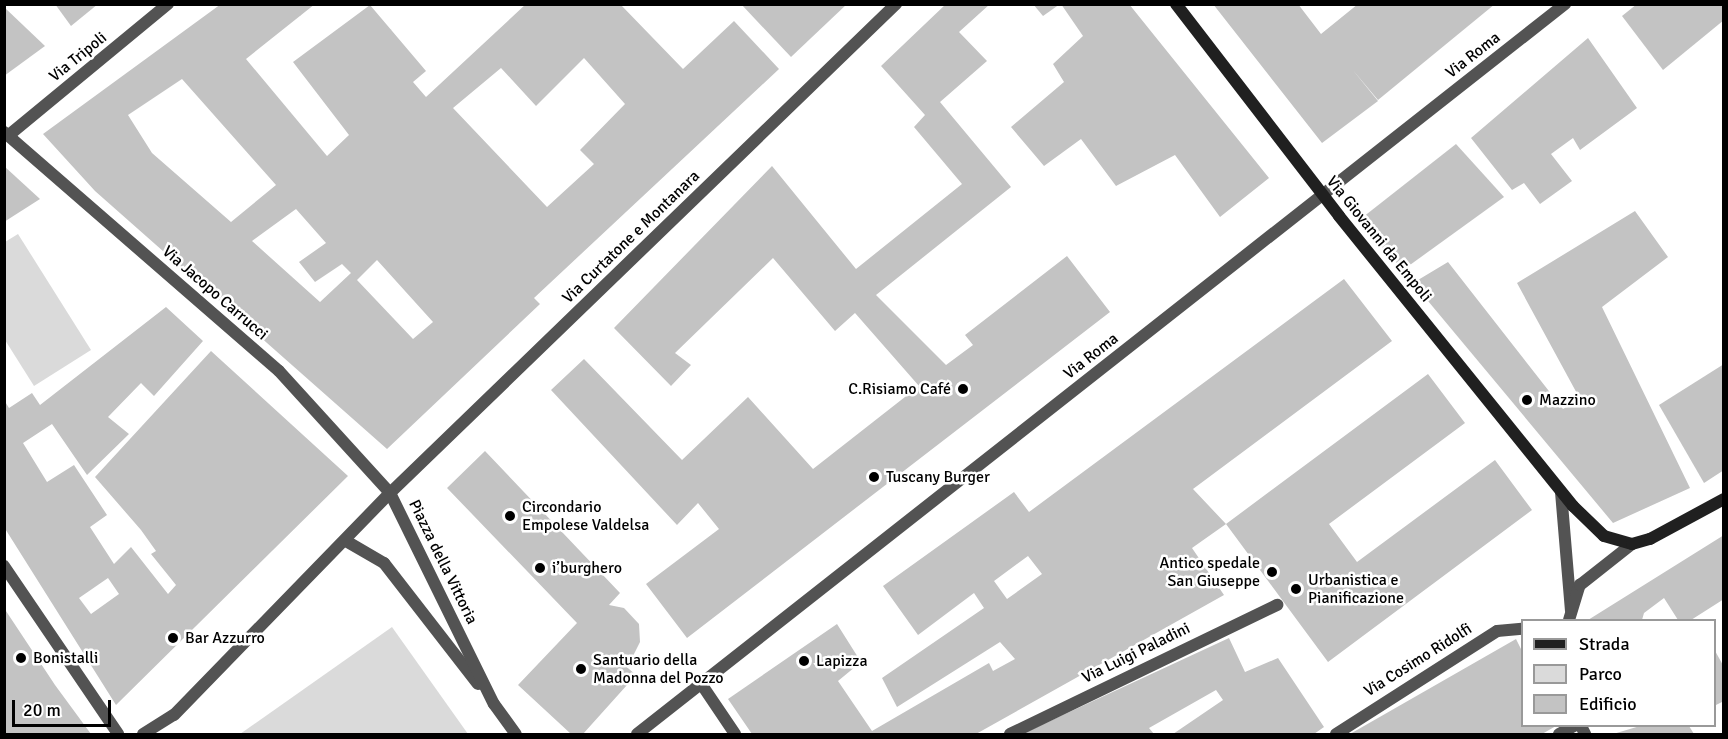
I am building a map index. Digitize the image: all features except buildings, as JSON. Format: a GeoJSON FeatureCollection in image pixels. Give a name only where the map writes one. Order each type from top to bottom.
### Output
{"type":"FeatureCollection","features":[{"type":"Feature","properties":{"kind":"main road","name":"Via Giovanni da Empoli"},"geometry":{"type":"LineString","coordinates":[[1176,4],[1321,194],[1561,492],[1604,536],[1632,544]]}},
{"type":"Feature","properties":{"kind":"main road"},"geometry":{"type":"LineString","coordinates":[[1632,544],[1724,499]]}},
{"type":"Feature","properties":{"kind":"street","name":"Via Tripoli"},"geometry":{"type":"LineString","coordinates":[[7,133],[168,4]]}},
{"type":"Feature","properties":{"kind":"street","name":"Via Curtatone e Montanara"},"geometry":{"type":"LineString","coordinates":[[390,493],[896,4]]}},
{"type":"Feature","properties":{"kind":"street","name":"Via Roma"},"geometry":{"type":"LineString","coordinates":[[637,735],[1565,4]]}},
{"type":"Feature","properties":{"kind":"street","name":"Via Jacopo Carrucci"},"geometry":{"type":"LineString","coordinates":[[7,133],[279,372],[390,493]]}},
{"type":"Feature","properties":{"kind":"street"},"geometry":{"type":"LineString","coordinates":[[1561,492],[1570,616]]}},
{"type":"Feature","properties":{"kind":"street","name":"Piazza della Vittoria"},"geometry":{"type":"LineString","coordinates":[[143,735],[174,715],[346,541],[390,493],[494,704]]}},
{"type":"Feature","properties":{"kind":"street","name":"Piazza della Vittoria"},"geometry":{"type":"LineString","coordinates":[[346,541],[384,564],[516,735]]}},
{"type":"Feature","properties":{"kind":"street"},"geometry":{"type":"LineString","coordinates":[[1570,616],[1580,585],[1632,544]]}},
{"type":"Feature","properties":{"kind":"street"},"geometry":{"type":"LineString","coordinates":[[4,567],[118,735]]}},
{"type":"Feature","properties":{"kind":"street","name":"Via Luigi Paladini"},"geometry":{"type":"LineString","coordinates":[[1010,735],[1277,605]]}},
{"type":"Feature","properties":{"kind":"street","name":"Via Cosimo Ridolfi"},"geometry":{"type":"LineString","coordinates":[[1336,735],[1497,631],[1521,629]]}},
{"type":"Feature","properties":{"kind":"street"},"geometry":{"type":"LineString","coordinates":[[702,686],[735,735]]}},
{"type":"Feature","properties":{"kind":"street"},"geometry":{"type":"LineString","coordinates":[[1559,735],[1581,728]]}},
{"type":"Feature","properties":{"kind":"green space"},"geometry":{"type":"Polygon","coordinates":[[[18,234],[91,350],[34,386],[5,340],[5,242],[18,234]]]}},
{"type":"Feature","properties":{"kind":"green space"},"geometry":{"type":"Polygon","coordinates":[[[392,627],[468,734],[240,734],[392,627]]]}},
{"type":"Feature","properties":{"kind":"place","name":"C.Risiamo Café"},"geometry":{"type":"Point","coordinates":[963,389]}},
{"type":"Feature","properties":{"kind":"place","name":"Mazzino"},"geometry":{"type":"Point","coordinates":[1527,400]}},
{"type":"Feature","properties":{"kind":"place","name":"Tuscany Burger"},"geometry":{"type":"Point","coordinates":[874,477]}},
{"type":"Feature","properties":{"kind":"place","name":"Circondario Empolese Valdelsa"},"geometry":{"type":"Point","coordinates":[510,516]}},
{"type":"Feature","properties":{"kind":"place","name":"i’burghero"},"geometry":{"type":"Point","coordinates":[540,568]}},
{"type":"Feature","properties":{"kind":"place","name":"Antico spedale San Giuseppe"},"geometry":{"type":"Point","coordinates":[1272,572]}},
{"type":"Feature","properties":{"kind":"place","name":"Urbanistica e Pianificazione"},"geometry":{"type":"Point","coordinates":[1296,589]}},
{"type":"Feature","properties":{"kind":"place","name":"Bar Azzurro"},"geometry":{"type":"Point","coordinates":[173,638]}},
{"type":"Feature","properties":{"kind":"place","name":"Bonistalli"},"geometry":{"type":"Point","coordinates":[21,658]}},
{"type":"Feature","properties":{"kind":"place","name":"Lapizza"},"geometry":{"type":"Point","coordinates":[804,661]}},
{"type":"Feature","properties":{"kind":"place","name":"Santuario della Madonna del Pozzo"},"geometry":{"type":"Point","coordinates":[581,669]}}]}
